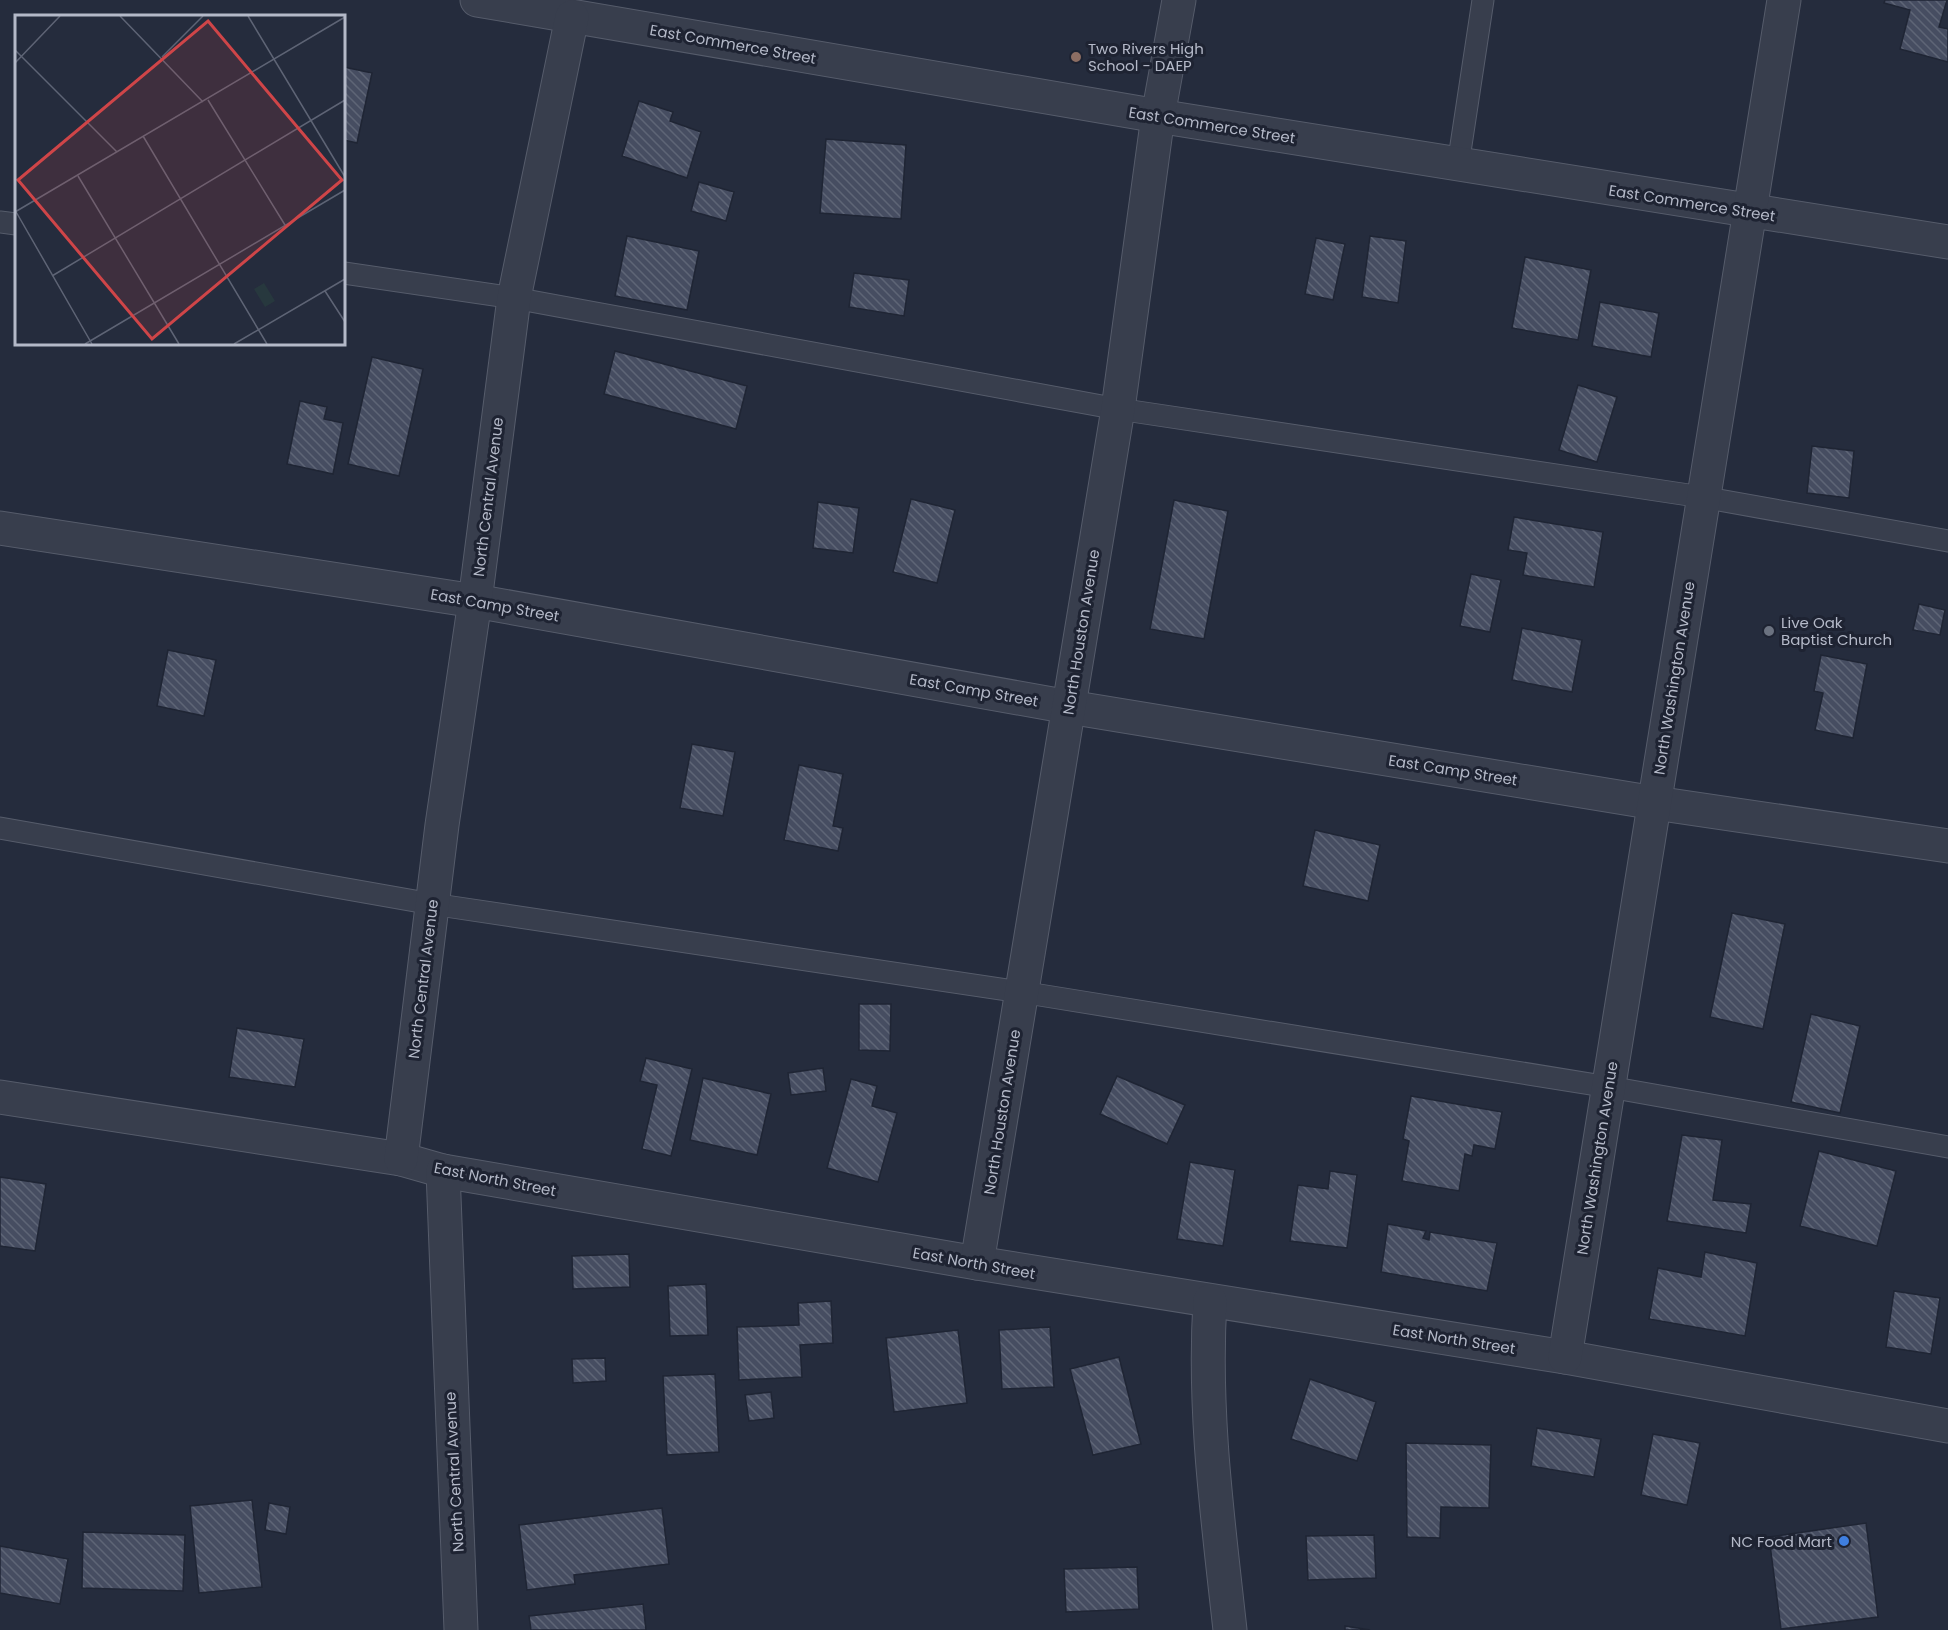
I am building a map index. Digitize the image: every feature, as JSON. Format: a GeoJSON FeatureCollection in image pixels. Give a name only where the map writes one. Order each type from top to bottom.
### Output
{"type":"FeatureCollection","features":[{"type":"Feature","properties":{"kind":"street","name":"East Commerce Street"},"geometry":{"type":"LineString","coordinates":[[477,0],[1158,117],[1749,213],[1948,242]]}},
{"type":"Feature","properties":{"kind":"street","name":"North Houston Avenue"},"geometry":{"type":"LineString","coordinates":[[976,1263],[1118,409],[1158,117],[1179,0]]}},
{"type":"Feature","properties":{"kind":"street","name":"North Washington Avenue"},"geometry":{"type":"LineString","coordinates":[[1565,1357],[1655,803],[1702,496],[1784,0]]}},
{"type":"Feature","properties":{"kind":"street","name":"North Central Avenue"},"geometry":{"type":"LineString","coordinates":[[401,1159],[432,904],[475,601],[514,298],[572,17]]}},
{"type":"Feature","properties":{"kind":"street","name":"East Camp Street"},"geometry":{"type":"LineString","coordinates":[[0,528],[475,601],[1069,707],[1655,803],[1948,846]]}},
{"type":"Feature","properties":{"kind":"street","name":"East North Street"},"geometry":{"type":"LineString","coordinates":[[0,1097],[401,1159],[443,1171],[976,1263],[1565,1357],[1948,1426]]}},
{"type":"Feature","properties":{"kind":"street","name":"North Central Avenue"},"geometry":{"type":"LineString","coordinates":[[443,1171],[461,1630]]}},
{"type":"Feature","properties":{"kind":"street"},"geometry":{"type":"LineString","coordinates":[[1210,1301],[1206,1363],[1210,1438],[1230,1630]]}},
{"type":"Feature","properties":{"kind":"lane"},"geometry":{"type":"LineString","coordinates":[[1458,165],[1484,0]]}},
{"type":"Feature","properties":{"kind":"lane"},"geometry":{"type":"LineString","coordinates":[[0,222],[15,224]]}},
{"type":"Feature","properties":{"kind":"lane"},"geometry":{"type":"LineString","coordinates":[[345,273],[514,298],[1118,409],[1702,496],[1948,541]]}},
{"type":"Feature","properties":{"kind":"lane"},"geometry":{"type":"LineString","coordinates":[[0,828],[432,904],[1022,992],[1609,1088],[1948,1147]]}},
{"type":"Feature","properties":{"kind":"building"},"geometry":{"type":"Polygon","coordinates":[[[1885,0],[1947,0],[1939,27],[1948,29],[1948,62],[1900,49],[1910,10],[1884,3],[1885,0]]]}},
{"type":"Feature","properties":{"kind":"building"},"geometry":{"type":"Polygon","coordinates":[[[345,67],[372,73],[357,143],[345,140],[345,67]]]}},
{"type":"Feature","properties":{"kind":"building"},"geometry":{"type":"Polygon","coordinates":[[[639,101],[673,112],[670,121],[701,132],[687,178],[622,156],[639,101]]]}},
{"type":"Feature","properties":{"kind":"building"},"geometry":{"type":"Polygon","coordinates":[[[826,139],[906,145],[901,219],[820,213],[826,139]]]}},
{"type":"Feature","properties":{"kind":"building"},"geometry":{"type":"Polygon","coordinates":[[[699,182],[734,192],[726,221],[691,211],[699,182]]]}},
{"type":"Feature","properties":{"kind":"building"},"geometry":{"type":"Polygon","coordinates":[[[627,236],[699,251],[687,310],[615,296],[627,236]]]}},
{"type":"Feature","properties":{"kind":"building"},"geometry":{"type":"Polygon","coordinates":[[[1370,236],[1406,241],[1398,303],[1362,297],[1370,236]]]}},
{"type":"Feature","properties":{"kind":"building"},"geometry":{"type":"Polygon","coordinates":[[[1316,238],[1345,244],[1333,300],[1305,294],[1316,238]]]}},
{"type":"Feature","properties":{"kind":"building"},"geometry":{"type":"Polygon","coordinates":[[[1525,257],[1591,270],[1578,340],[1512,328],[1525,257]]]}},
{"type":"Feature","properties":{"kind":"building"},"geometry":{"type":"Polygon","coordinates":[[[854,273],[909,280],[904,316],[849,307],[854,273]]]}},
{"type":"Feature","properties":{"kind":"building"},"geometry":{"type":"Polygon","coordinates":[[[1600,302],[1659,313],[1651,357],[1592,346],[1600,302]]]}},
{"type":"Feature","properties":{"kind":"building"},"geometry":{"type":"Polygon","coordinates":[[[615,351],[747,386],[736,429],[604,394],[615,351]]]}},
{"type":"Feature","properties":{"kind":"building"},"geometry":{"type":"Polygon","coordinates":[[[372,357],[423,369],[399,476],[348,464],[372,357]]]}},
{"type":"Feature","properties":{"kind":"building"},"geometry":{"type":"Polygon","coordinates":[[[1578,385],[1617,397],[1597,462],[1559,450],[1578,385]]]}},
{"type":"Feature","properties":{"kind":"building"},"geometry":{"type":"Polygon","coordinates":[[[300,401],[327,407],[324,419],[343,423],[333,474],[287,464],[300,401]]]}},
{"type":"Feature","properties":{"kind":"building"},"geometry":{"type":"Polygon","coordinates":[[[1812,446],[1854,451],[1849,498],[1807,493],[1812,446]]]}},
{"type":"Feature","properties":{"kind":"building"},"geometry":{"type":"Polygon","coordinates":[[[911,499],[955,510],[937,583],[893,572],[911,499]]]}},
{"type":"Feature","properties":{"kind":"building"},"geometry":{"type":"Polygon","coordinates":[[[1174,500],[1228,511],[1204,639],[1150,629],[1174,500]]]}},
{"type":"Feature","properties":{"kind":"building"},"geometry":{"type":"Polygon","coordinates":[[[818,502],[859,508],[853,553],[813,548],[818,502]]]}},
{"type":"Feature","properties":{"kind":"building"},"geometry":{"type":"Polygon","coordinates":[[[1514,517],[1603,532],[1594,587],[1523,575],[1527,553],[1508,550],[1514,517]]]}},
{"type":"Feature","properties":{"kind":"building"},"geometry":{"type":"Polygon","coordinates":[[[1471,574],[1501,580],[1490,632],[1460,626],[1471,574]]]}},
{"type":"Feature","properties":{"kind":"building"},"geometry":{"type":"Polygon","coordinates":[[[1919,604],[1945,610],[1940,635],[1913,630],[1919,604]]]}},
{"type":"Feature","properties":{"kind":"building"},"geometry":{"type":"Polygon","coordinates":[[[1522,628],[1582,640],[1572,692],[1512,680],[1522,628]]]}},
{"type":"Feature","properties":{"kind":"building"},"geometry":{"type":"Polygon","coordinates":[[[168,650],[216,660],[204,716],[157,706],[168,650]]]}},
{"type":"Feature","properties":{"kind":"building"},"geometry":{"type":"Polygon","coordinates":[[[1821,655],[1867,664],[1853,738],[1815,730],[1823,693],[1814,691],[1821,655]]]}},
{"type":"Feature","properties":{"kind":"building"},"geometry":{"type":"Polygon","coordinates":[[[692,744],[735,752],[723,816],[680,808],[692,744]]]}},
{"type":"Feature","properties":{"kind":"building"},"geometry":{"type":"Polygon","coordinates":[[[799,765],[843,774],[833,826],[843,828],[838,851],[784,840],[799,765]]]}},
{"type":"Feature","properties":{"kind":"building"},"geometry":{"type":"Polygon","coordinates":[[[1315,830],[1380,845],[1368,901],[1303,886],[1315,830]]]}},
{"type":"Feature","properties":{"kind":"building"},"geometry":{"type":"Polygon","coordinates":[[[1732,913],[1785,924],[1763,1029],[1710,1017],[1732,913]]]}},
{"type":"Feature","properties":{"kind":"building"},"geometry":{"type":"Polygon","coordinates":[[[859,1004],[891,1004],[890,1051],[859,1050],[859,1004]]]}},
{"type":"Feature","properties":{"kind":"building"},"geometry":{"type":"Polygon","coordinates":[[[1811,1014],[1860,1026],[1840,1113],[1791,1102],[1811,1014]]]}},
{"type":"Feature","properties":{"kind":"building"},"geometry":{"type":"Polygon","coordinates":[[[237,1028],[304,1039],[295,1087],[229,1077],[237,1028]]]}},
{"type":"Feature","properties":{"kind":"building"},"geometry":{"type":"Polygon","coordinates":[[[646,1058],[692,1069],[671,1156],[642,1149],[657,1085],[640,1081],[646,1058]]]}},
{"type":"Feature","properties":{"kind":"building"},"geometry":{"type":"Polygon","coordinates":[[[823,1068],[826,1091],[791,1095],[788,1073],[823,1068]]]}},
{"type":"Feature","properties":{"kind":"building"},"geometry":{"type":"Polygon","coordinates":[[[1117,1076],[1185,1105],[1167,1144],[1100,1114],[1117,1076]]]}},
{"type":"Feature","properties":{"kind":"building"},"geometry":{"type":"Polygon","coordinates":[[[703,1078],[771,1094],[757,1155],[690,1140],[703,1078]]]}},
{"type":"Feature","properties":{"kind":"building"},"geometry":{"type":"Polygon","coordinates":[[[851,1079],[877,1086],[872,1106],[897,1113],[878,1182],[827,1168],[851,1079]]]}},
{"type":"Feature","properties":{"kind":"building"},"geometry":{"type":"Polygon","coordinates":[[[1411,1096],[1502,1112],[1495,1149],[1474,1145],[1472,1156],[1465,1154],[1459,1191],[1402,1181],[1409,1141],[1403,1139],[1411,1096]]]}},
{"type":"Feature","properties":{"kind":"building"},"geometry":{"type":"Polygon","coordinates":[[[1682,1135],[1722,1140],[1713,1200],[1751,1204],[1746,1233],[1667,1221],[1682,1135]]]}},
{"type":"Feature","properties":{"kind":"building"},"geometry":{"type":"Polygon","coordinates":[[[1819,1151],[1896,1171],[1877,1246],[1800,1226],[1819,1151]]]}},
{"type":"Feature","properties":{"kind":"building"},"geometry":{"type":"Polygon","coordinates":[[[1190,1162],[1235,1170],[1223,1246],[1177,1239],[1190,1162]]]}},
{"type":"Feature","properties":{"kind":"building"},"geometry":{"type":"Polygon","coordinates":[[[1330,1171],[1357,1175],[1347,1248],[1290,1241],[1298,1185],[1328,1189],[1330,1171]]]}},
{"type":"Feature","properties":{"kind":"building"},"geometry":{"type":"Polygon","coordinates":[[[0,1177],[46,1184],[35,1251],[0,1246],[0,1177]]]}},
{"type":"Feature","properties":{"kind":"building"},"geometry":{"type":"Polygon","coordinates":[[[1388,1224],[1426,1231],[1423,1238],[1429,1240],[1430,1232],[1497,1243],[1487,1291],[1381,1272],[1388,1224]]]}},
{"type":"Feature","properties":{"kind":"building"},"geometry":{"type":"Polygon","coordinates":[[[1705,1252],[1757,1263],[1745,1336],[1649,1319],[1658,1268],[1701,1277],[1705,1252]]]}},
{"type":"Feature","properties":{"kind":"building"},"geometry":{"type":"Polygon","coordinates":[[[629,1254],[630,1287],[573,1289],[572,1256],[629,1254]]]}},
{"type":"Feature","properties":{"kind":"building"},"geometry":{"type":"Polygon","coordinates":[[[706,1284],[708,1335],[670,1336],[668,1286],[706,1284]]]}},
{"type":"Feature","properties":{"kind":"building"},"geometry":{"type":"Polygon","coordinates":[[[1894,1291],[1940,1298],[1931,1354],[1886,1347],[1894,1291]]]}},
{"type":"Feature","properties":{"kind":"building"},"geometry":{"type":"Polygon","coordinates":[[[831,1301],[833,1343],[800,1345],[802,1377],[739,1380],[737,1327],[799,1325],[798,1303],[831,1301]]]}},
{"type":"Feature","properties":{"kind":"building"},"geometry":{"type":"Polygon","coordinates":[[[1050,1327],[1054,1387],[1002,1389],[999,1330],[1050,1327]]]}},
{"type":"Feature","properties":{"kind":"building"},"geometry":{"type":"Polygon","coordinates":[[[958,1330],[967,1403],[894,1412],[886,1338],[958,1330]]]}},
{"type":"Feature","properties":{"kind":"building"},"geometry":{"type":"Polygon","coordinates":[[[1119,1357],[1141,1444],[1093,1455],[1070,1369],[1119,1357]]]}},
{"type":"Feature","properties":{"kind":"building"},"geometry":{"type":"Polygon","coordinates":[[[605,1358],[606,1381],[573,1383],[572,1359],[605,1358]]]}},
{"type":"Feature","properties":{"kind":"building"},"geometry":{"type":"Polygon","coordinates":[[[715,1374],[719,1452],[667,1455],[663,1376],[715,1374]]]}},
{"type":"Feature","properties":{"kind":"building"},"geometry":{"type":"Polygon","coordinates":[[[1310,1379],[1376,1402],[1357,1461],[1291,1439],[1310,1379]]]}},
{"type":"Feature","properties":{"kind":"building"},"geometry":{"type":"Polygon","coordinates":[[[771,1392],[774,1418],[749,1421],[745,1395],[771,1392]]]}},
{"type":"Feature","properties":{"kind":"building"},"geometry":{"type":"Polygon","coordinates":[[[1537,1428],[1601,1439],[1594,1477],[1531,1466],[1537,1428]]]}},
{"type":"Feature","properties":{"kind":"building"},"geometry":{"type":"Polygon","coordinates":[[[1653,1434],[1700,1443],[1687,1505],[1641,1495],[1653,1434]]]}},
{"type":"Feature","properties":{"kind":"building"},"geometry":{"type":"Polygon","coordinates":[[[1406,1443],[1491,1445],[1489,1508],[1441,1507],[1440,1538],[1407,1537],[1406,1443]]]}},
{"type":"Feature","properties":{"kind":"building"},"geometry":{"type":"Polygon","coordinates":[[[252,1500],[262,1587],[199,1593],[190,1506],[252,1500]]]}},
{"type":"Feature","properties":{"kind":"building"},"geometry":{"type":"Polygon","coordinates":[[[269,1503],[290,1507],[286,1534],[265,1530],[269,1503]]]}},
{"type":"Feature","properties":{"kind":"building"},"geometry":{"type":"Polygon","coordinates":[[[662,1508],[669,1564],[574,1575],[575,1584],[527,1590],[519,1525],[662,1508]]]}},
{"type":"Feature","properties":{"kind":"building"},"geometry":{"type":"Polygon","coordinates":[[[1866,1523],[1878,1617],[1781,1629],[1769,1537],[1866,1523]]]}},
{"type":"Feature","properties":{"kind":"building"},"geometry":{"type":"Polygon","coordinates":[[[83,1532],[185,1535],[183,1591],[82,1588],[83,1532]]]}},
{"type":"Feature","properties":{"kind":"building"},"geometry":{"type":"Polygon","coordinates":[[[1374,1535],[1376,1578],[1308,1580],[1306,1536],[1374,1535]]]}},
{"type":"Feature","properties":{"kind":"building"},"geometry":{"type":"Polygon","coordinates":[[[0,1546],[68,1559],[60,1604],[0,1593],[0,1546]]]}},
{"type":"Feature","properties":{"kind":"building"},"geometry":{"type":"Polygon","coordinates":[[[1137,1567],[1139,1609],[1066,1612],[1064,1569],[1137,1567]]]}},
{"type":"Feature","properties":{"kind":"building"},"geometry":{"type":"Polygon","coordinates":[[[643,1604],[646,1630],[531,1630],[529,1616],[643,1604]]]}},
{"type":"Feature","properties":{"kind":"building"},"geometry":{"type":"Polygon","coordinates":[[[1345,1626],[1370,1630],[1345,1630],[1345,1626]]]}},
{"type":"Feature","properties":{"kind":"place","name":"Two Rivers High School - DAEP"},"geometry":{"type":"Point","coordinates":[1076,57]}},
{"type":"Feature","properties":{"kind":"place","name":"Live Oak Baptist Church"},"geometry":{"type":"Point","coordinates":[1769,631]}},
{"type":"Feature","properties":{"kind":"place","name":"NC Food Mart"},"geometry":{"type":"Point","coordinates":[1844,1541]}}]}
